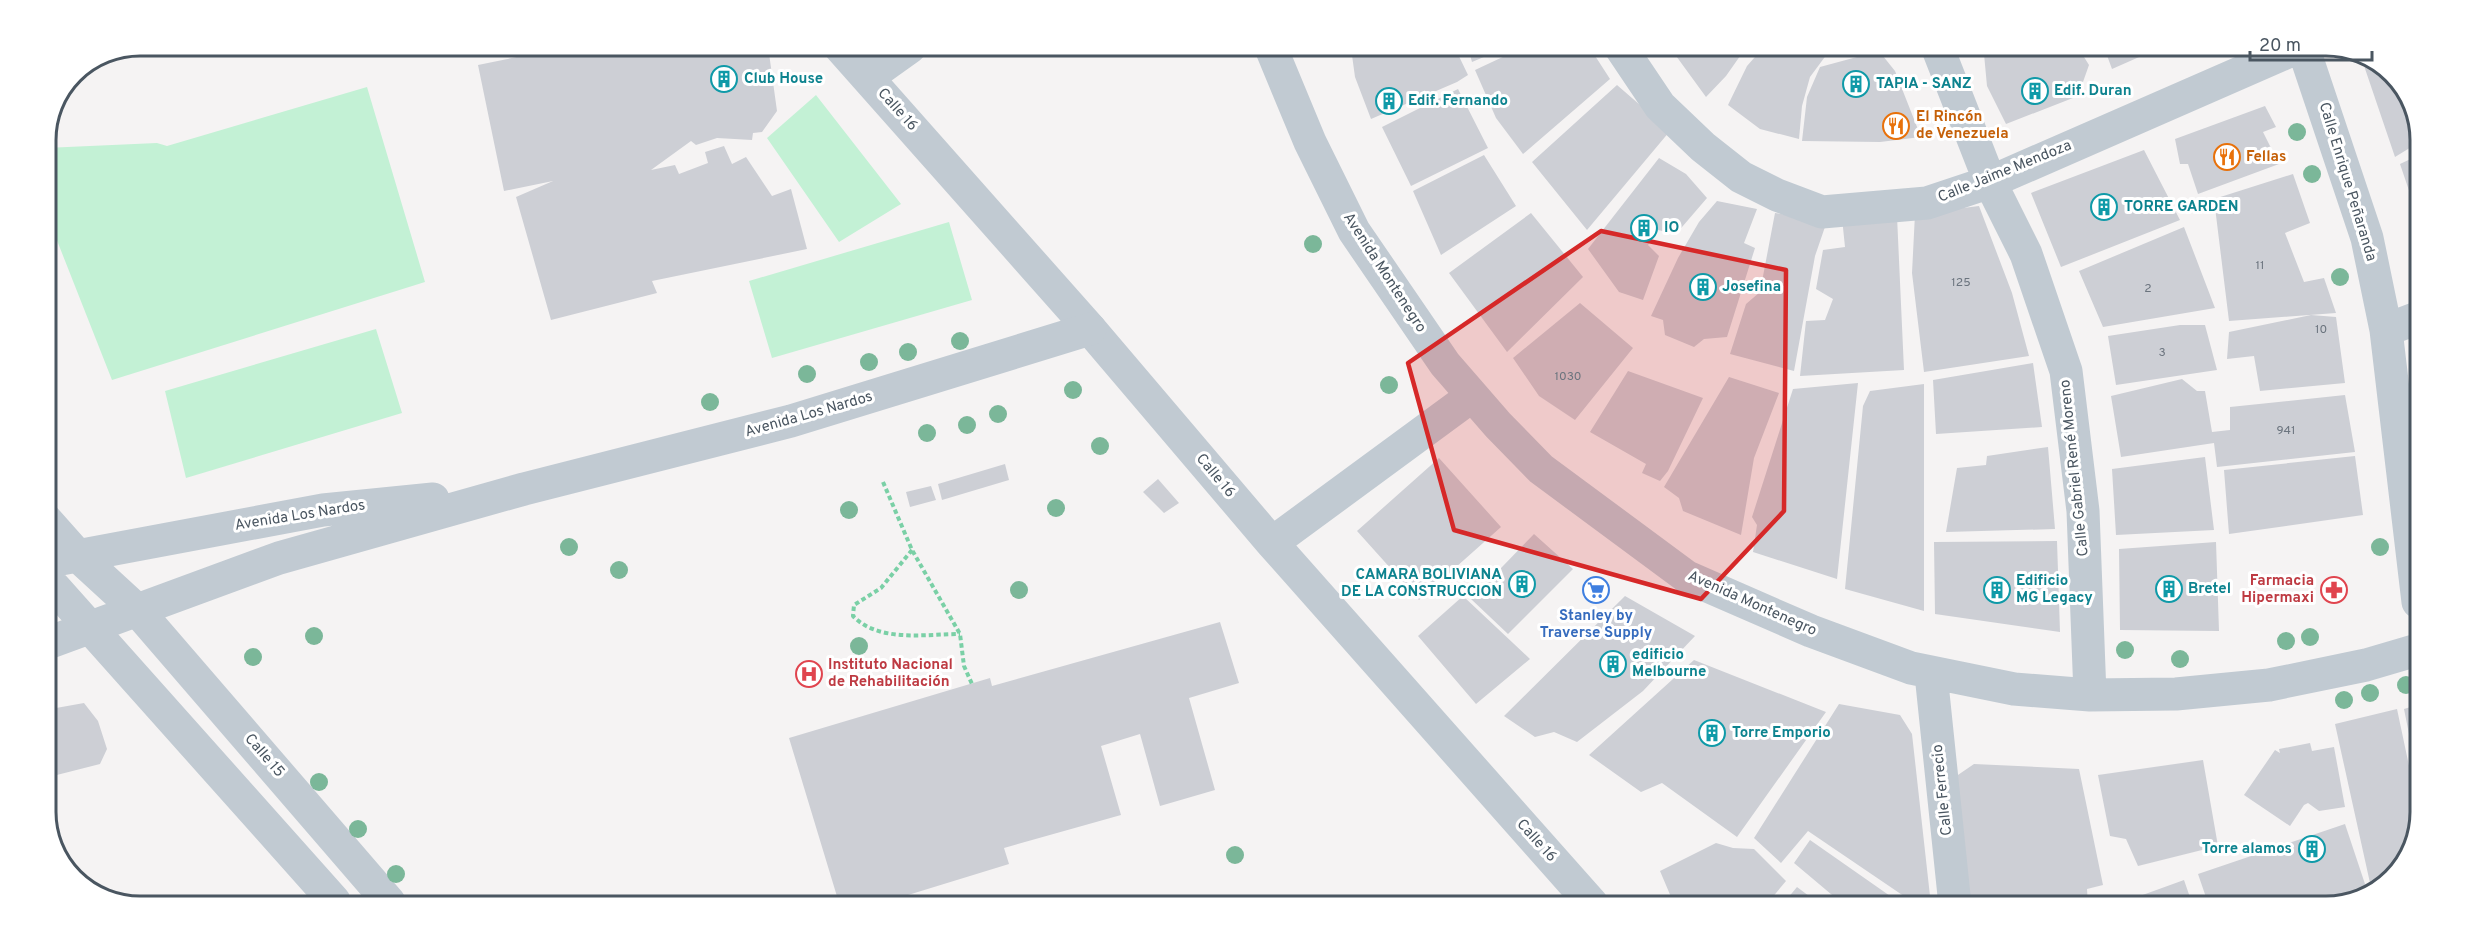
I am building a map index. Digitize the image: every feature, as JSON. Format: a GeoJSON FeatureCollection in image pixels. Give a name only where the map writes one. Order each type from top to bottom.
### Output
{"type":"FeatureCollection","features":[{"type":"Feature","properties":{"kind":"street","name":"Calle 16"},"geometry":{"type":"LineString","coordinates":[[848,56],[1090,329],[1272,543],[1585,896]]}},
{"type":"Feature","properties":{"kind":"street"},"geometry":{"type":"LineString","coordinates":[[868,77],[897,56]]}},
{"type":"Feature","properties":{"kind":"street","name":"Avenida Montenegro"},"geometry":{"type":"LineString","coordinates":[[1274,56],[1310,142],[1354,231],[1413,320],[1472,396],[1541,469],[1687,577],[1811,632],[1931,674],[2014,689],[2091,695],[2176,694],[2269,685],[2366,665],[2410,652]]}},
{"type":"Feature","properties":{"kind":"street","name":"Calle Jaime Mendoza"},"geometry":{"type":"LineString","coordinates":[[1626,56],[1660,106],[1703,147],[1741,177],[1777,195],[1822,212],[1927,203],[1990,182],[2278,56]]}},
{"type":"Feature","properties":{"kind":"street","name":"Calle Gabriel René Moreno"},"geometry":{"type":"LineString","coordinates":[[1941,56],[1990,182],[2026,254],[2066,371],[2083,512],[2091,695]]}},
{"type":"Feature","properties":{"kind":"street","name":"Calle Enrique Peñaranda"},"geometry":{"type":"LineString","coordinates":[[2306,56],[2367,238],[2386,330],[2410,534]]}},
{"type":"Feature","properties":{"kind":"street"},"geometry":{"type":"LineString","coordinates":[[2386,330],[2410,320]]}},
{"type":"Feature","properties":{"kind":"street","name":"Avenida Los Nardos"},"geometry":{"type":"LineString","coordinates":[[56,640],[279,558],[524,489],[791,421],[1090,329]]}},
{"type":"Feature","properties":{"kind":"street"},"geometry":{"type":"LineString","coordinates":[[1272,543],[1472,396]]}},
{"type":"Feature","properties":{"kind":"street","name":"Avenida Los Nardos"},"geometry":{"type":"LineString","coordinates":[[56,560],[323,510],[524,489]]}},
{"type":"Feature","properties":{"kind":"street"},"geometry":{"type":"LineString","coordinates":[[56,531],[77,555]]}},
{"type":"Feature","properties":{"kind":"street","name":"Calle 15"},"geometry":{"type":"LineString","coordinates":[[77,555],[138,611],[384,896]]}},
{"type":"Feature","properties":{"kind":"street"},"geometry":{"type":"LineString","coordinates":[[56,589],[330,896]]}},
{"type":"Feature","properties":{"kind":"street","name":"Calle Ferrecio"},"geometry":{"type":"LineString","coordinates":[[1931,674],[1955,896]]}},
{"type":"Feature","properties":{"kind":"path"},"geometry":{"type":"LineString","coordinates":[[883,482],[912,550],[960,634],[964,666],[972,684]]}},
{"type":"Feature","properties":{"kind":"path"},"geometry":{"type":"LineString","coordinates":[[912,550],[881,588],[854,604],[853,616],[861,625],[888,634],[960,634]]}},
{"type":"Feature","properties":{"kind":"highlighted area"},"geometry":{"type":"Polygon","coordinates":[[[1601,231],[1786,270],[1784,511],[1701,599],[1454,530],[1408,363],[1601,231]]]}},
{"type":"Feature","properties":{"kind":"green space"},"geometry":{"type":"Polygon","coordinates":[[[367,87],[425,282],[112,380],[56,238],[56,148],[157,143],[167,146],[367,87]]]}},
{"type":"Feature","properties":{"kind":"green space"},"geometry":{"type":"Polygon","coordinates":[[[816,95],[901,204],[839,242],[767,138],[816,95]]]}},
{"type":"Feature","properties":{"kind":"green space"},"geometry":{"type":"Polygon","coordinates":[[[949,222],[972,300],[772,358],[749,281],[949,222]]]}},
{"type":"Feature","properties":{"kind":"green space"},"geometry":{"type":"Polygon","coordinates":[[[376,329],[402,413],[186,478],[165,391],[376,329]]]}},
{"type":"Feature","properties":{"kind":"building"},"geometry":{"type":"Polygon","coordinates":[[[522,56],[769,56],[777,111],[762,132],[753,133],[752,140],[717,138],[696,145],[691,141],[651,170],[675,165],[679,174],[708,163],[705,152],[724,146],[732,164],[746,157],[772,196],[791,189],[807,249],[652,281],[657,293],[551,320],[516,197],[553,181],[504,191],[478,65],[522,56]]]}},
{"type":"Feature","properties":{"kind":"building","name":"Edif. Fernando"},"geometry":{"type":"Polygon","coordinates":[[[1352,56],[1459,56],[1468,75],[1457,82],[1371,119],[1355,77],[1352,56]]]}},
{"type":"Feature","properties":{"kind":"building"},"geometry":{"type":"Polygon","coordinates":[[[1470,56],[1486,56],[1472,62],[1470,56]]]}},
{"type":"Feature","properties":{"kind":"building"},"geometry":{"type":"Polygon","coordinates":[[[1505,56],[1595,56],[1610,79],[1523,154],[1496,118],[1475,70],[1505,56]]]}},
{"type":"Feature","properties":{"kind":"building"},"geometry":{"type":"Polygon","coordinates":[[[1676,56],[1740,56],[1726,76],[1706,97],[1676,56]]]}},
{"type":"Feature","properties":{"kind":"building"},"geometry":{"type":"Polygon","coordinates":[[[1756,56],[1826,56],[1810,77],[1802,106],[1799,139],[1760,129],[1728,105],[1747,66],[1756,56]]]}},
{"type":"Feature","properties":{"kind":"building","name":"TAPIA - SANZ"},"geometry":{"type":"Polygon","coordinates":[[[1861,56],[1883,56],[1895,71],[1921,137],[1880,142],[1802,141],[1807,97],[1820,67],[1861,56]]]}},
{"type":"Feature","properties":{"kind":"building","name":"Edif. Duran"},"geometry":{"type":"Polygon","coordinates":[[[1984,56],[2083,56],[2089,65],[2078,96],[2006,124],[1987,86],[1984,56]]]}},
{"type":"Feature","properties":{"kind":"building"},"geometry":{"type":"Polygon","coordinates":[[[2107,56],[2141,56],[2112,69],[2107,56]]]}},
{"type":"Feature","properties":{"kind":"building"},"geometry":{"type":"Polygon","coordinates":[[[2363,64],[2386,80],[2406,112],[2410,148],[2395,157],[2363,64]]]}},
{"type":"Feature","properties":{"kind":"building"},"geometry":{"type":"Polygon","coordinates":[[[1617,85],[1670,131],[1587,230],[1532,162],[1617,85]]]}},
{"type":"Feature","properties":{"kind":"building"},"geometry":{"type":"Polygon","coordinates":[[[1458,89],[1488,148],[1411,186],[1382,127],[1458,89]]]}},
{"type":"Feature","properties":{"kind":"building","name":"Fellas"},"geometry":{"type":"Polygon","coordinates":[[[2265,106],[2276,127],[2263,132],[2279,164],[2198,194],[2188,164],[2180,164],[2175,139],[2265,106]]]}},
{"type":"Feature","properties":{"kind":"building","name":"TORRE GARDEN"},"geometry":{"type":"Polygon","coordinates":[[[2144,150],[2180,220],[2061,267],[2031,193],[2144,150]]]}},
{"type":"Feature","properties":{"kind":"building"},"geometry":{"type":"Polygon","coordinates":[[[1484,155],[1516,206],[1441,255],[1413,191],[1484,155]]]}},
{"type":"Feature","properties":{"kind":"building","name":"IO"},"geometry":{"type":"Polygon","coordinates":[[[1659,158],[1686,174],[1707,198],[1676,234],[1658,230],[1648,245],[1659,256],[1643,300],[1619,292],[1588,249],[1659,158]]]}},
{"type":"Feature","properties":{"kind":"building"},"geometry":{"type":"Polygon","coordinates":[[[2410,159],[2410,194],[2400,164],[2410,159]]]}},
{"type":"Feature","properties":{"kind":"building"},"geometry":{"type":"Polygon","coordinates":[[[2293,174],[2310,223],[2285,233],[2304,282],[2324,278],[2336,313],[2229,321],[2214,199],[2293,174]]]}},
{"type":"Feature","properties":{"kind":"building","name":"Josefina"},"geometry":{"type":"Polygon","coordinates":[[[1717,201],[1757,209],[1744,243],[1755,248],[1727,337],[1704,339],[1694,347],[1665,335],[1663,320],[1651,316],[1678,258],[1699,222],[1717,201]]]}},
{"type":"Feature","properties":{"kind":"building"},"geometry":{"type":"Polygon","coordinates":[[[1979,206],[2012,293],[2029,356],[1924,372],[1912,273],[1915,214],[1979,206]]]}},
{"type":"Feature","properties":{"kind":"building"},"geometry":{"type":"Polygon","coordinates":[[[1531,213],[1583,277],[1507,352],[1449,273],[1531,213]]]}},
{"type":"Feature","properties":{"kind":"building"},"geometry":{"type":"Polygon","coordinates":[[[1775,213],[1827,221],[1815,256],[1794,371],[1730,354],[1746,304],[1760,292],[1775,213]]]}},
{"type":"Feature","properties":{"kind":"building"},"geometry":{"type":"Polygon","coordinates":[[[1897,216],[1904,370],[1800,376],[1806,321],[1825,320],[1833,299],[1816,289],[1823,250],[1845,247],[1842,218],[1897,216]]]}},
{"type":"Feature","properties":{"kind":"building"},"geometry":{"type":"Polygon","coordinates":[[[2184,227],[2215,308],[2103,327],[2079,271],[2184,227]]]}},
{"type":"Feature","properties":{"kind":"building"},"geometry":{"type":"Polygon","coordinates":[[[1580,303],[1633,348],[1575,420],[1539,396],[1513,358],[1580,303]]]}},
{"type":"Feature","properties":{"kind":"building"},"geometry":{"type":"Polygon","coordinates":[[[2311,315],[2336,317],[2345,383],[2260,391],[2254,356],[2227,359],[2229,332],[2311,315]]]}},
{"type":"Feature","properties":{"kind":"building"},"geometry":{"type":"Polygon","coordinates":[[[2180,325],[2205,325],[2217,370],[2116,385],[2108,336],[2180,325]]]}},
{"type":"Feature","properties":{"kind":"building"},"geometry":{"type":"Polygon","coordinates":[[[2033,363],[2042,427],[1936,434],[1933,380],[2033,363]]]}},
{"type":"Feature","properties":{"kind":"building"},"geometry":{"type":"Polygon","coordinates":[[[1628,371],[1703,398],[1668,471],[1660,481],[1642,473],[1646,464],[1590,432],[1628,371]]]}},
{"type":"Feature","properties":{"kind":"building"},"geometry":{"type":"Polygon","coordinates":[[[1729,377],[1779,393],[1754,458],[1741,535],[1683,511],[1679,498],[1664,487],[1729,377]]]}},
{"type":"Feature","properties":{"kind":"building"},"geometry":{"type":"Polygon","coordinates":[[[2182,379],[2197,391],[2205,391],[2212,432],[2230,430],[2230,407],[2345,395],[2355,452],[2217,467],[2214,443],[2121,457],[2111,396],[2182,379]]]}},
{"type":"Feature","properties":{"kind":"building"},"geometry":{"type":"Polygon","coordinates":[[[1858,383],[1837,579],[1753,552],[1757,525],[1752,517],[1793,389],[1858,383]]]}},
{"type":"Feature","properties":{"kind":"building"},"geometry":{"type":"Polygon","coordinates":[[[1924,384],[1924,611],[1845,589],[1863,406],[1870,391],[1924,384]]]}},
{"type":"Feature","properties":{"kind":"building"},"geometry":{"type":"Polygon","coordinates":[[[2048,447],[2055,529],[1946,532],[1957,468],[1986,465],[1987,456],[2048,447]]]}},
{"type":"Feature","properties":{"kind":"building"},"geometry":{"type":"Polygon","coordinates":[[[2355,456],[2363,515],[2229,534],[2224,470],[2355,456]]]}},
{"type":"Feature","properties":{"kind":"building"},"geometry":{"type":"Polygon","coordinates":[[[2205,457],[2214,530],[2116,535],[2112,469],[2205,457]]]}},
{"type":"Feature","properties":{"kind":"building"},"geometry":{"type":"Polygon","coordinates":[[[1439,458],[1501,527],[1419,600],[1357,531],[1439,458]]]}},
{"type":"Feature","properties":{"kind":"building"},"geometry":{"type":"Polygon","coordinates":[[[1005,464],[1009,480],[942,500],[938,484],[1005,464]]]}},
{"type":"Feature","properties":{"kind":"building"},"geometry":{"type":"Polygon","coordinates":[[[1158,479],[1179,503],[1164,513],[1143,492],[1158,479]]]}},
{"type":"Feature","properties":{"kind":"building"},"geometry":{"type":"Polygon","coordinates":[[[931,486],[936,500],[910,507],[906,492],[931,486]]]}},
{"type":"Feature","properties":{"kind":"building","name":"CAMARA BOLIVIANA DE LA CONSTRUCCION"},"geometry":{"type":"Polygon","coordinates":[[[1534,534],[1573,569],[1508,634],[1471,599],[1534,534]]]}},
{"type":"Feature","properties":{"kind":"building","name":"Edificio MG Legacy"},"geometry":{"type":"Polygon","coordinates":[[[2057,541],[2060,632],[1935,614],[1934,542],[2057,541]]]}},
{"type":"Feature","properties":{"kind":"building","name":"Bretel"},"geometry":{"type":"Polygon","coordinates":[[[2216,542],[2219,631],[2120,630],[2119,549],[2216,542]]]}},
{"type":"Feature","properties":{"kind":"building"},"geometry":{"type":"Polygon","coordinates":[[[1463,596],[1530,659],[1476,704],[1418,636],[1463,596]]]}},
{"type":"Feature","properties":{"kind":"building","name":"edificio Melbourne"},"geometry":{"type":"Polygon","coordinates":[[[1625,596],[1695,636],[1643,691],[1577,742],[1554,732],[1535,737],[1504,716],[1625,596]]]}},
{"type":"Feature","properties":{"kind":"building"},"geometry":{"type":"Polygon","coordinates":[[[1220,622],[1239,683],[1189,698],[1215,790],[1160,806],[1140,734],[1101,746],[1121,815],[1004,848],[1009,864],[905,896],[837,896],[789,738],[990,678],[992,686],[1220,622]]]}},
{"type":"Feature","properties":{"kind":"building","name":"Torre Emporio"},"geometry":{"type":"Polygon","coordinates":[[[1694,660],[1826,712],[1737,837],[1662,783],[1641,792],[1589,755],[1694,660]]]}},
{"type":"Feature","properties":{"kind":"building"},"geometry":{"type":"Polygon","coordinates":[[[84,703],[98,721],[107,749],[100,764],[56,775],[56,708],[84,703]]]}},
{"type":"Feature","properties":{"kind":"building"},"geometry":{"type":"Polygon","coordinates":[[[1839,704],[1900,715],[1912,734],[1930,896],[1904,896],[1808,831],[1781,863],[1754,838],[1839,704]]]}},
{"type":"Feature","properties":{"kind":"building"},"geometry":{"type":"Polygon","coordinates":[[[2410,707],[2410,739],[2404,709],[2410,707]]]}},
{"type":"Feature","properties":{"kind":"building"},"geometry":{"type":"Polygon","coordinates":[[[2397,709],[2410,771],[2409,828],[2406,839],[2393,863],[2370,883],[2335,724],[2397,709]]]}},
{"type":"Feature","properties":{"kind":"building"},"geometry":{"type":"Polygon","coordinates":[[[2310,743],[2312,751],[2334,747],[2345,807],[2319,811],[2308,803],[2304,805],[2290,826],[2244,795],[2275,750],[2280,753],[2279,749],[2310,743]]]}},
{"type":"Feature","properties":{"kind":"building"},"geometry":{"type":"Polygon","coordinates":[[[2203,760],[2218,846],[2138,866],[2126,839],[2110,836],[2098,775],[2203,760]]]}},
{"type":"Feature","properties":{"kind":"building"},"geometry":{"type":"Polygon","coordinates":[[[1974,764],[2079,769],[2103,885],[2087,889],[2087,896],[1965,896],[1955,777],[1974,764]]]}},
{"type":"Feature","properties":{"kind":"building","name":"Torre alamos"},"geometry":{"type":"Polygon","coordinates":[[[2345,824],[2366,886],[2343,894],[2326,896],[2206,896],[2198,874],[2345,824]]]}},
{"type":"Feature","properties":{"kind":"building"},"geometry":{"type":"Polygon","coordinates":[[[1810,840],[1890,896],[1833,896],[1794,863],[1810,840]]]}},
{"type":"Feature","properties":{"kind":"building"},"geometry":{"type":"Polygon","coordinates":[[[1716,843],[1733,848],[1754,849],[1786,881],[1774,896],[1671,896],[1660,871],[1716,843]]]}},
{"type":"Feature","properties":{"kind":"building"},"geometry":{"type":"Polygon","coordinates":[[[2184,880],[2190,896],[2140,896],[2184,880]]]}},
{"type":"Feature","properties":{"kind":"building"},"geometry":{"type":"Polygon","coordinates":[[[1797,887],[1809,896],[1790,896],[1797,887]]]}},
{"type":"Feature","properties":{"kind":"place","name":"Club House"},"geometry":{"type":"Point","coordinates":[724,79]}},
{"type":"Feature","properties":{"kind":"place","name":"TAPIA - SANZ"},"geometry":{"type":"Point","coordinates":[1856,84]}},
{"type":"Feature","properties":{"kind":"place","name":"Edif. Duran"},"geometry":{"type":"Point","coordinates":[2035,91]}},
{"type":"Feature","properties":{"kind":"place","name":"Edif. Fernando"},"geometry":{"type":"Point","coordinates":[1389,101]}},
{"type":"Feature","properties":{"kind":"place","name":"El Rincón de Venezuela"},"geometry":{"type":"Point","coordinates":[1896,126]}},
{"type":"Feature","properties":{"kind":"place","name":"Fellas"},"geometry":{"type":"Point","coordinates":[2227,157]}},
{"type":"Feature","properties":{"kind":"place","name":"TORRE GARDEN"},"geometry":{"type":"Point","coordinates":[2104,207]}},
{"type":"Feature","properties":{"kind":"place","name":"IO"},"geometry":{"type":"Point","coordinates":[1644,228]}},
{"type":"Feature","properties":{"kind":"place","name":"Josefina"},"geometry":{"type":"Point","coordinates":[1703,287]}},
{"type":"Feature","properties":{"kind":"place","name":"CAMARA BOLIVIANA DE LA CONSTRUCCION"},"geometry":{"type":"Point","coordinates":[1522,584]}},
{"type":"Feature","properties":{"kind":"place","name":"Bretel"},"geometry":{"type":"Point","coordinates":[2169,589]}},
{"type":"Feature","properties":{"kind":"place","name":"Stanley by Traverse Supply"},"geometry":{"type":"Point","coordinates":[1596,590]}},
{"type":"Feature","properties":{"kind":"place","name":"Edificio MG Legacy"},"geometry":{"type":"Point","coordinates":[1997,590]}},
{"type":"Feature","properties":{"kind":"place","name":"Farmacia Hipermaxi"},"geometry":{"type":"Point","coordinates":[2334,590]}},
{"type":"Feature","properties":{"kind":"place","name":"edificio Melbourne"},"geometry":{"type":"Point","coordinates":[1613,664]}},
{"type":"Feature","properties":{"kind":"place","name":"Instituto Nacional de Rehabilitación"},"geometry":{"type":"Point","coordinates":[809,674]}},
{"type":"Feature","properties":{"kind":"place","name":"Torre Emporio"},"geometry":{"type":"Point","coordinates":[1712,733]}},
{"type":"Feature","properties":{"kind":"place","name":"Torre alamos"},"geometry":{"type":"Point","coordinates":[2312,849]}}]}
